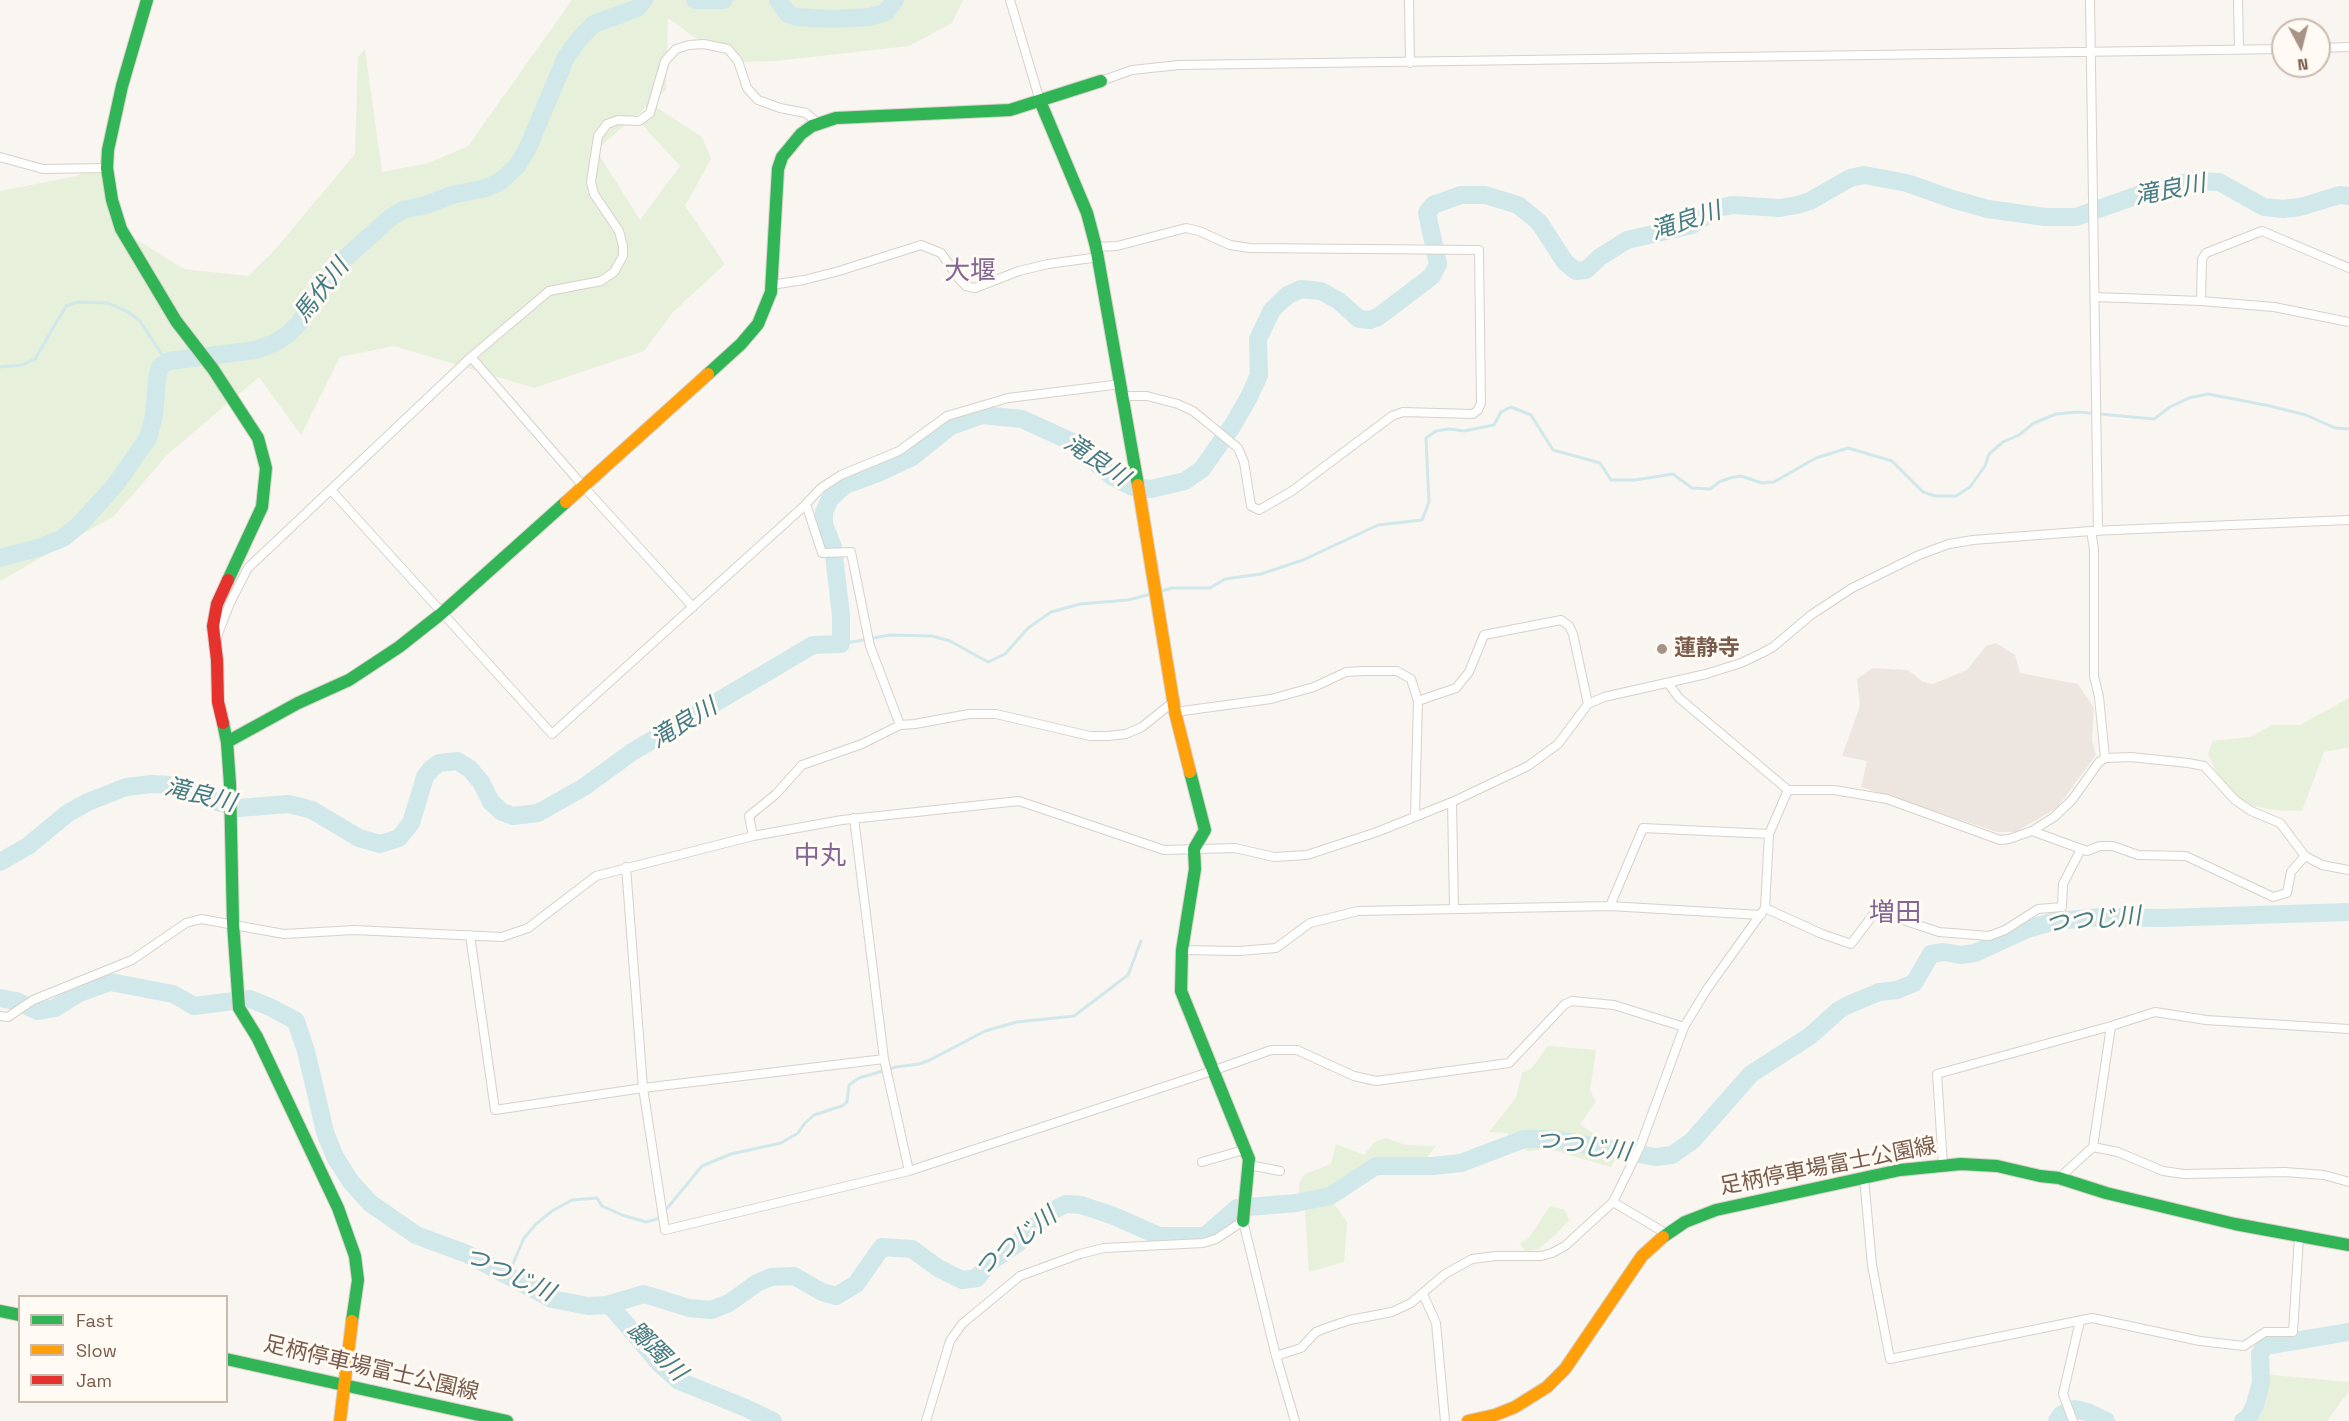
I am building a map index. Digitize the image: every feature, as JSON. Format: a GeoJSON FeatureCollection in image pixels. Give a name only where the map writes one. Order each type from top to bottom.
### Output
{"type":"FeatureCollection","features":[{"type":"Feature","properties":{"kind":"street"},"geometry":{"type":"LineString","coordinates":[[147,0],[122,86],[108,150],[107,168],[112,200],[121,230],[176,321],[213,369],[258,438],[266,468],[262,507],[217,604],[213,626],[218,702],[227,741],[230,784],[233,923],[239,1008],[257,1037],[338,1208],[355,1256],[358,1280],[343,1383],[340,1421]]}},
{"type":"Feature","properties":{"kind":"street"},"geometry":{"type":"LineString","coordinates":[[1010,0],[1040,101],[1087,213],[1098,252],[1124,396],[1174,707],[1205,830],[1194,849],[1195,869],[1182,950],[1181,991],[1247,1149],[1249,1165],[1244,1212],[1276,1356],[1295,1421]]}},
{"type":"Feature","properties":{"kind":"street"},"geometry":{"type":"LineString","coordinates":[[1409,0],[1410,63]]}},
{"type":"Feature","properties":{"kind":"street"},"geometry":{"type":"LineString","coordinates":[[2090,0],[2097,406],[2094,676],[2099,697],[2105,758]]}},
{"type":"Feature","properties":{"kind":"street"},"geometry":{"type":"LineString","coordinates":[[2238,0],[2239,50]]}},
{"type":"Feature","properties":{"kind":"street"},"geometry":{"type":"LineString","coordinates":[[214,642],[248,568],[471,357],[549,291],[601,281],[614,272],[623,256],[619,231],[594,194],[591,182],[598,136],[607,124],[618,120],[639,121],[650,113],[665,61],[676,49],[704,44],[728,50],[738,61],[747,88],[758,100],[780,108],[806,113],[818,123]]}},
{"type":"Feature","properties":{"kind":"street"},"geometry":{"type":"LineString","coordinates":[[2331,48],[2349,47]]}},
{"type":"Feature","properties":{"kind":"street"},"geometry":{"type":"LineString","coordinates":[[227,741],[298,703],[349,680],[399,647],[442,613],[741,344],[758,324],[765,310],[771,285],[778,169],[782,157],[801,134],[818,123],[854,116],[995,112],[1040,101],[1132,70],[1179,65],[2271,49]]}},
{"type":"Feature","properties":{"kind":"street"},"geometry":{"type":"LineString","coordinates":[[0,158],[43,169],[107,168]]}},
{"type":"Feature","properties":{"kind":"street"},"geometry":{"type":"LineString","coordinates":[[771,285],[830,273],[921,245],[941,253],[960,280],[966,286],[975,288],[1020,271],[1186,228],[1199,231],[1230,245],[1250,248],[1479,250],[1481,404],[1478,410],[1473,414],[1403,412],[1392,416],[1292,491],[1259,510],[1251,506],[1244,462],[1238,448],[1193,411],[1178,404],[1147,396],[1124,396]]}},
{"type":"Feature","properties":{"kind":"street"},"geometry":{"type":"LineString","coordinates":[[2201,301],[2202,258],[2206,253],[2262,231],[2349,268]]}},
{"type":"Feature","properties":{"kind":"street"},"geometry":{"type":"LineString","coordinates":[[2095,297],[2201,301],[2274,307],[2349,322]]}},
{"type":"Feature","properties":{"kind":"street"},"geometry":{"type":"LineString","coordinates":[[471,357],[583,486],[693,607]]}},
{"type":"Feature","properties":{"kind":"street"},"geometry":{"type":"LineString","coordinates":[[331,490],[552,734],[821,488],[841,475],[899,451],[947,416],[1008,398],[1121,384]]}},
{"type":"Feature","properties":{"kind":"street"},"geometry":{"type":"LineString","coordinates":[[806,504],[822,553],[851,552],[869,638],[900,725]]}},
{"type":"Feature","properties":{"kind":"street"},"geometry":{"type":"LineString","coordinates":[[0,1016],[8,1017],[33,1000],[132,960],[186,923],[201,919],[284,934],[354,930],[502,937],[528,928],[596,876],[753,836],[855,818],[1019,801],[1164,850],[1234,848],[1274,857],[1307,855],[1377,832],[1452,802],[1541,758],[1558,744],[1588,704],[1604,697],[1741,663],[1762,653],[1773,647],[1811,615],[1852,588],[1919,555],[1948,544],[2095,531],[2349,520]]}},
{"type":"Feature","properties":{"kind":"street"},"geometry":{"type":"LineString","coordinates":[[1418,701],[1456,688],[1469,672],[1484,635],[1561,620],[1569,626],[1573,634],[1588,704]]}},
{"type":"Feature","properties":{"kind":"street"},"geometry":{"type":"LineString","coordinates":[[753,836],[749,816],[776,794],[802,765],[862,744],[900,725],[969,714],[996,714],[1090,736],[1126,734],[1174,707],[1271,699],[1314,687],[1346,672],[1363,671],[1397,671],[1411,680],[1418,701],[1415,816]]}},
{"type":"Feature","properties":{"kind":"street"},"geometry":{"type":"LineString","coordinates":[[1668,682],[1679,698],[1788,790],[1834,790],[1887,800],[2000,840],[2032,831],[2054,817],[2072,800],[2105,758],[2131,757],[2204,766],[2235,800],[2251,811],[2280,823],[2305,856],[2322,865],[2349,870]]}},
{"type":"Feature","properties":{"kind":"street"},"geometry":{"type":"LineString","coordinates":[[1276,1356],[1301,1348],[1316,1332],[1350,1320],[1392,1312],[1411,1303],[1445,1274],[1473,1259],[1496,1256],[1541,1256],[1552,1253],[1565,1246],[1613,1202],[1640,1147],[1684,1027],[1713,979],[1763,912],[1769,834],[1788,790]]}},
{"type":"Feature","properties":{"kind":"street"},"geometry":{"type":"LineString","coordinates":[[1452,802],[1454,909]]}},
{"type":"Feature","properties":{"kind":"street"},"geometry":{"type":"LineString","coordinates":[[855,818],[884,1059],[909,1171]]}},
{"type":"Feature","properties":{"kind":"street"},"geometry":{"type":"LineString","coordinates":[[1610,906],[1643,828],[1769,834]]}},
{"type":"Feature","properties":{"kind":"street"},"geometry":{"type":"LineString","coordinates":[[2032,831],[2087,851],[2100,846],[2113,846],[2138,855],[2186,856],[2273,897],[2287,892],[2290,872],[2305,856]]}},
{"type":"Feature","properties":{"kind":"street"},"geometry":{"type":"LineString","coordinates":[[1182,950],[1239,951],[1276,948],[1310,923],[1358,911],[1610,906],[1763,912],[1851,944],[1876,911],[1939,932],[1989,936],[2005,930],[2038,909],[2062,907],[2063,884],[2081,849]]}},
{"type":"Feature","properties":{"kind":"street"},"geometry":{"type":"LineString","coordinates":[[626,867],[643,1088],[665,1230],[909,1171],[1271,1050],[1284,1048],[1297,1050],[1354,1076],[1376,1081],[1509,1063],[1565,1004],[1572,1001],[1614,1005],[1684,1027]]}},
{"type":"Feature","properties":{"kind":"street"},"geometry":{"type":"LineString","coordinates":[[470,935],[495,1110],[643,1088],[884,1059]]}},
{"type":"Feature","properties":{"kind":"street"},"geometry":{"type":"LineString","coordinates":[[1943,1165],[1937,1074],[2155,1012],[2206,1020],[2349,1029]]}},
{"type":"Feature","properties":{"kind":"street"},"geometry":{"type":"LineString","coordinates":[[2059,1178],[2093,1147],[2111,1026]]}},
{"type":"Feature","properties":{"kind":"street"},"geometry":{"type":"LineString","coordinates":[[2093,1147],[2118,1152],[2163,1171],[2184,1174],[2285,1172],[2324,1175],[2349,1182]]}},
{"type":"Feature","properties":{"kind":"street"},"geometry":{"type":"LineString","coordinates":[[1202,1162],[1247,1149]]}},
{"type":"Feature","properties":{"kind":"street"},"geometry":{"type":"LineString","coordinates":[[1249,1165],[1280,1171]]}},
{"type":"Feature","properties":{"kind":"street","name":"足柄停車場富士公園線"},"geometry":{"type":"LineString","coordinates":[[1467,1421],[1495,1415],[1515,1407],[1547,1387],[1565,1369],[1642,1256],[1685,1222],[1716,1210],[1864,1178],[1943,1165],[1997,1167],[2059,1178],[2162,1207],[2299,1237],[2349,1245]]}},
{"type":"Feature","properties":{"kind":"street"},"geometry":{"type":"LineString","coordinates":[[1864,1178],[1872,1265],[1890,1359],[2092,1318],[2200,1341],[2244,1346],[2265,1332],[2293,1332],[2299,1237]]}},
{"type":"Feature","properties":{"kind":"street"},"geometry":{"type":"LineString","coordinates":[[1613,1202],[1667,1234]]}},
{"type":"Feature","properties":{"kind":"street"},"geometry":{"type":"LineString","coordinates":[[926,1421],[950,1341],[962,1324],[1020,1276],[1080,1254],[1104,1248],[1203,1243],[1216,1239],[1244,1212]]}},
{"type":"Feature","properties":{"kind":"street"},"geometry":{"type":"LineString","coordinates":[[1423,1294],[1436,1323],[1445,1421]]}},
{"type":"Feature","properties":{"kind":"street"},"geometry":{"type":"LineString","coordinates":[[0,1311],[18,1315]]}},
{"type":"Feature","properties":{"kind":"street"},"geometry":{"type":"LineString","coordinates":[[2072,1419],[2063,1394],[2080,1321]]}},
{"type":"Feature","properties":{"kind":"street","name":"足柄停車場富士公園線"},"geometry":{"type":"LineString","coordinates":[[228,1359],[507,1421]]}},
{"type":"Feature","properties":{"kind":"shaded area"},"geometry":{"type":"Polygon","coordinates":[[[1996,643],[2015,655],[2020,673],[2078,684],[2094,708],[2092,740],[2096,755],[2057,808],[2015,832],[1997,832],[1861,787],[1867,761],[1842,756],[1860,706],[1857,679],[1873,668],[1908,670],[1923,682],[1933,684],[1967,670],[1986,646],[1996,643]]]}},
{"type":"Feature","properties":{"kind":"green space"},"geometry":{"type":"Polygon","coordinates":[[[572,0],[963,0],[952,23],[909,46],[776,61],[745,62],[704,44],[668,18],[666,90],[596,150],[640,220],[680,166],[639,121],[656,107],[702,137],[711,159],[685,206],[725,264],[673,312],[644,351],[534,388],[394,346],[340,357],[301,435],[259,377],[168,454],[114,516],[0,581],[0,191],[77,176],[101,163],[121,230],[184,269],[248,276],[273,252],[355,154],[358,57],[365,49],[382,172],[429,163],[468,146],[572,0]]]}},
{"type":"Feature","properties":{"kind":"green space"},"geometry":{"type":"Polygon","coordinates":[[[2349,698],[2349,747],[2324,752],[2302,811],[2276,810],[2248,805],[2222,784],[2208,754],[2213,741],[2250,737],[2272,725],[2300,725],[2349,698]]]}},
{"type":"Feature","properties":{"kind":"green space"},"geometry":{"type":"Polygon","coordinates":[[[1548,1046],[1596,1050],[1590,1090],[1596,1102],[1580,1124],[1601,1139],[1625,1143],[1611,1167],[1549,1149],[1527,1151],[1507,1133],[1489,1132],[1516,1098],[1522,1073],[1532,1068],[1548,1046]]]}},
{"type":"Feature","properties":{"kind":"green space"},"geometry":{"type":"Polygon","coordinates":[[[1386,1138],[1406,1145],[1436,1146],[1425,1160],[1363,1176],[1334,1196],[1299,1195],[1299,1183],[1305,1174],[1331,1164],[1336,1144],[1364,1155],[1375,1142],[1386,1138]]]}},
{"type":"Feature","properties":{"kind":"green space"},"geometry":{"type":"Polygon","coordinates":[[[1332,1201],[1347,1222],[1344,1262],[1309,1272],[1305,1211],[1332,1201]]]}},
{"type":"Feature","properties":{"kind":"green space"},"geometry":{"type":"Polygon","coordinates":[[[1550,1206],[1565,1210],[1569,1220],[1539,1249],[1526,1251],[1519,1243],[1528,1239],[1550,1206]]]}},
{"type":"Feature","properties":{"kind":"green space"},"geometry":{"type":"Polygon","coordinates":[[[2261,1374],[2349,1382],[2349,1391],[2327,1421],[2250,1421],[2247,1397],[2261,1374]]]}},
{"type":"Feature","properties":{"kind":"waterway","name":"馬伏川"},"geometry":{"type":"LineString","coordinates":[[0,558],[41,547],[63,538],[80,524],[116,484],[148,438],[154,416],[160,367],[169,361],[256,350],[274,343],[287,335],[299,323],[343,260],[390,218],[403,210],[426,205],[452,195],[486,188],[501,181],[517,166],[527,150],[566,57],[580,38],[594,24],[637,8],[644,0]]}},
{"type":"Feature","properties":{"kind":"waterway","name":"馬伏川"},"geometry":{"type":"LineString","coordinates":[[695,0],[724,0]]}},
{"type":"Feature","properties":{"kind":"waterway","name":"馬伏川"},"geometry":{"type":"LineString","coordinates":[[778,0],[788,14],[797,17],[831,19],[870,17],[886,12],[895,0]]}},
{"type":"Feature","properties":{"kind":"waterway","name":"滝良川"},"geometry":{"type":"LineString","coordinates":[[0,862],[28,846],[68,813],[88,802],[126,787],[152,784],[171,785],[239,808],[288,804],[301,807],[312,810],[359,838],[380,844],[399,838],[411,823],[425,777],[431,769],[439,763],[457,761],[470,769],[481,782],[491,802],[502,812],[513,816],[538,813],[584,787],[632,752],[813,645],[841,644],[841,615],[833,547],[824,524],[824,512],[830,499],[845,485],[912,457],[951,426],[982,415],[1022,419],[1070,441],[1113,477],[1133,487],[1151,489],[1185,481],[1202,469],[1233,425],[1249,397],[1259,375],[1258,339],[1272,310],[1288,295],[1301,289],[1321,291],[1339,301],[1359,319],[1370,320],[1378,317],[1432,276],[1438,264],[1427,213],[1433,205],[1461,195],[1485,195],[1518,205],[1539,222],[1565,262],[1576,271],[1586,270],[1600,257],[1627,240],[1692,225],[1718,208],[1732,205],[1780,208],[1797,205],[1810,201],[1850,178],[1864,175],[1907,183],[1988,209],[2045,217],[2076,217],[2158,188],[2192,181],[2219,182],[2264,207],[2283,209],[2300,207],[2340,195],[2349,196]]}},
{"type":"Feature","properties":{"kind":"waterway"},"geometry":{"type":"LineString","coordinates":[[0,367],[22,365],[35,359],[66,306],[78,302],[108,303],[128,312],[140,321],[167,362]]}},
{"type":"Feature","properties":{"kind":"waterway"},"geometry":{"type":"LineString","coordinates":[[1158,592],[1172,588],[1210,588],[1225,579],[1261,574],[1303,560],[1378,525],[1422,520],[1429,502],[1426,438],[1436,431],[1449,429],[1464,431],[1494,425],[1501,412],[1511,407],[1531,415],[1553,450],[1600,463],[1611,480],[1635,480],[1673,474],[1692,488],[1710,489],[1719,482],[1741,476],[1762,483],[1774,482],[1816,458],[1848,448],[1892,461],[1923,492],[1935,496],[1956,496],[1970,487],[1985,466],[1989,454],[2003,442],[2019,435],[2034,423],[2056,414],[2078,412],[2154,419],[2170,407],[2189,398],[2208,394],[2270,406],[2306,415],[2335,428],[2349,429]]}},
{"type":"Feature","properties":{"kind":"waterway"},"geometry":{"type":"LineString","coordinates":[[841,644],[890,635],[932,636],[950,641],[988,662],[1005,654],[1028,628],[1051,612],[1080,604],[1128,600],[1151,594]]}},
{"type":"Feature","properties":{"kind":"waterway","name":"つつじ川"},"geometry":{"type":"LineString","coordinates":[[0,998],[16,1001],[38,1011],[55,1008],[79,993],[110,982],[173,994],[194,1006],[250,999],[272,1008],[296,1021],[306,1051],[325,1132],[335,1157],[351,1182],[370,1203],[416,1235],[467,1254],[552,1299],[588,1306],[607,1305],[644,1294],[689,1308],[711,1310],[729,1303],[757,1283],[771,1277],[794,1276],[822,1292],[836,1296],[856,1284],[882,1247],[912,1249],[938,1268],[962,1280],[977,1278],[990,1262],[1018,1243],[1050,1212],[1066,1204],[1081,1205],[1114,1216],[1159,1236],[1205,1236],[1237,1208],[1296,1203],[1330,1196],[1376,1166],[1433,1166],[1461,1163],[1524,1139],[1553,1139],[1656,1157],[1672,1155],[1692,1141],[1751,1074],[1810,1036],[1839,1010],[1879,992],[1897,990],[1914,983],[1931,954],[1975,953],[2027,929],[2056,921],[2101,917],[2162,918],[2349,912]]}},
{"type":"Feature","properties":{"kind":"waterway"},"geometry":{"type":"LineString","coordinates":[[664,1212],[702,1166],[731,1154],[781,1143],[798,1133],[814,1115],[842,1106],[847,1102],[849,1085],[859,1078],[930,1060],[985,1031],[1017,1022],[1074,1016],[1128,975],[1141,941]]}},
{"type":"Feature","properties":{"kind":"waterway"},"geometry":{"type":"LineString","coordinates":[[504,1272],[512,1266],[524,1238],[536,1224],[552,1211],[572,1200],[597,1198],[602,1206],[622,1215],[646,1222],[660,1218]]}},
{"type":"Feature","properties":{"kind":"waterway","name":"躑躅川"},"geometry":{"type":"LineString","coordinates":[[609,1304],[659,1363],[679,1381],[773,1421]]}},
{"type":"Feature","properties":{"kind":"waterway","name":"躑躅川"},"geometry":{"type":"LineString","coordinates":[[2243,1421],[2248,1418],[2255,1405],[2261,1382],[2260,1354],[2265,1346],[2349,1332]]}},
{"type":"Feature","properties":{"kind":"waterway","name":"躑躅川"},"geometry":{"type":"LineString","coordinates":[[2057,1421],[2061,1415],[2075,1409],[2106,1421]]}},
{"type":"Feature","properties":{"kind":"traffic: fast"},"geometry":{"type":"LineString","coordinates":[[147,0],[122,86],[108,150],[107,168],[112,200],[121,229],[176,321],[213,369],[258,438],[266,468],[262,507],[228,580]]}},
{"type":"Feature","properties":{"kind":"traffic: fast"},"geometry":{"type":"LineString","coordinates":[[708,374],[741,344],[758,324],[771,292],[778,169],[782,157],[801,134],[812,126],[836,118],[1010,110],[1101,81]]}},
{"type":"Feature","properties":{"kind":"traffic: fast"},"geometry":{"type":"LineString","coordinates":[[1040,101],[1087,213],[1096,247],[1138,485]]}},
{"type":"Feature","properties":{"kind":"traffic: fast"},"geometry":{"type":"LineString","coordinates":[[227,742],[298,703],[349,680],[399,647],[442,613],[566,502]]}},
{"type":"Feature","properties":{"kind":"traffic: fast"},"geometry":{"type":"LineString","coordinates":[[223,723],[227,742],[230,784],[233,923],[239,1008],[257,1037],[338,1208],[355,1256],[358,1280],[352,1321]]}},
{"type":"Feature","properties":{"kind":"traffic: fast"},"geometry":{"type":"LineString","coordinates":[[1190,772],[1205,830],[1194,849],[1195,869],[1182,950],[1181,991],[1249,1159],[1243,1221]]}},
{"type":"Feature","properties":{"kind":"traffic: fast"},"geometry":{"type":"LineString","coordinates":[[1663,1237],[1685,1222],[1716,1210],[1900,1170],[1961,1164],[1997,1166],[2059,1178],[2106,1193],[2235,1224],[2349,1245]]}},
{"type":"Feature","properties":{"kind":"traffic: fast"},"geometry":{"type":"LineString","coordinates":[[0,1311],[18,1315]]}},
{"type":"Feature","properties":{"kind":"traffic: fast"},"geometry":{"type":"LineString","coordinates":[[228,1359],[507,1421]]}},
{"type":"Feature","properties":{"kind":"traffic: slow"},"geometry":{"type":"LineString","coordinates":[[566,502],[708,374]]}},
{"type":"Feature","properties":{"kind":"traffic: slow"},"geometry":{"type":"LineString","coordinates":[[1138,485],[1175,712],[1190,772]]}},
{"type":"Feature","properties":{"kind":"traffic: slow"},"geometry":{"type":"LineString","coordinates":[[1468,1421],[1495,1415],[1515,1407],[1547,1387],[1565,1369],[1642,1256],[1663,1237]]}},
{"type":"Feature","properties":{"kind":"traffic: slow"},"geometry":{"type":"LineString","coordinates":[[340,1421],[352,1321]]}},
{"type":"Feature","properties":{"kind":"traffic: jam"},"geometry":{"type":"LineString","coordinates":[[223,723],[218,702],[213,626],[217,604],[228,580]]}},
{"type":"Feature","properties":{"kind":"place","name":"蓮静寺"},"geometry":{"type":"Point","coordinates":[1662,649]}},
{"type":"Feature","properties":{"kind":"district","name":"大堰"},"geometry":{"type":"Point","coordinates":[970,272]}},
{"type":"Feature","properties":{"kind":"district","name":"中丸"},"geometry":{"type":"Point","coordinates":[820,857]}},
{"type":"Feature","properties":{"kind":"district","name":"増田"},"geometry":{"type":"Point","coordinates":[1895,914]}}]}
